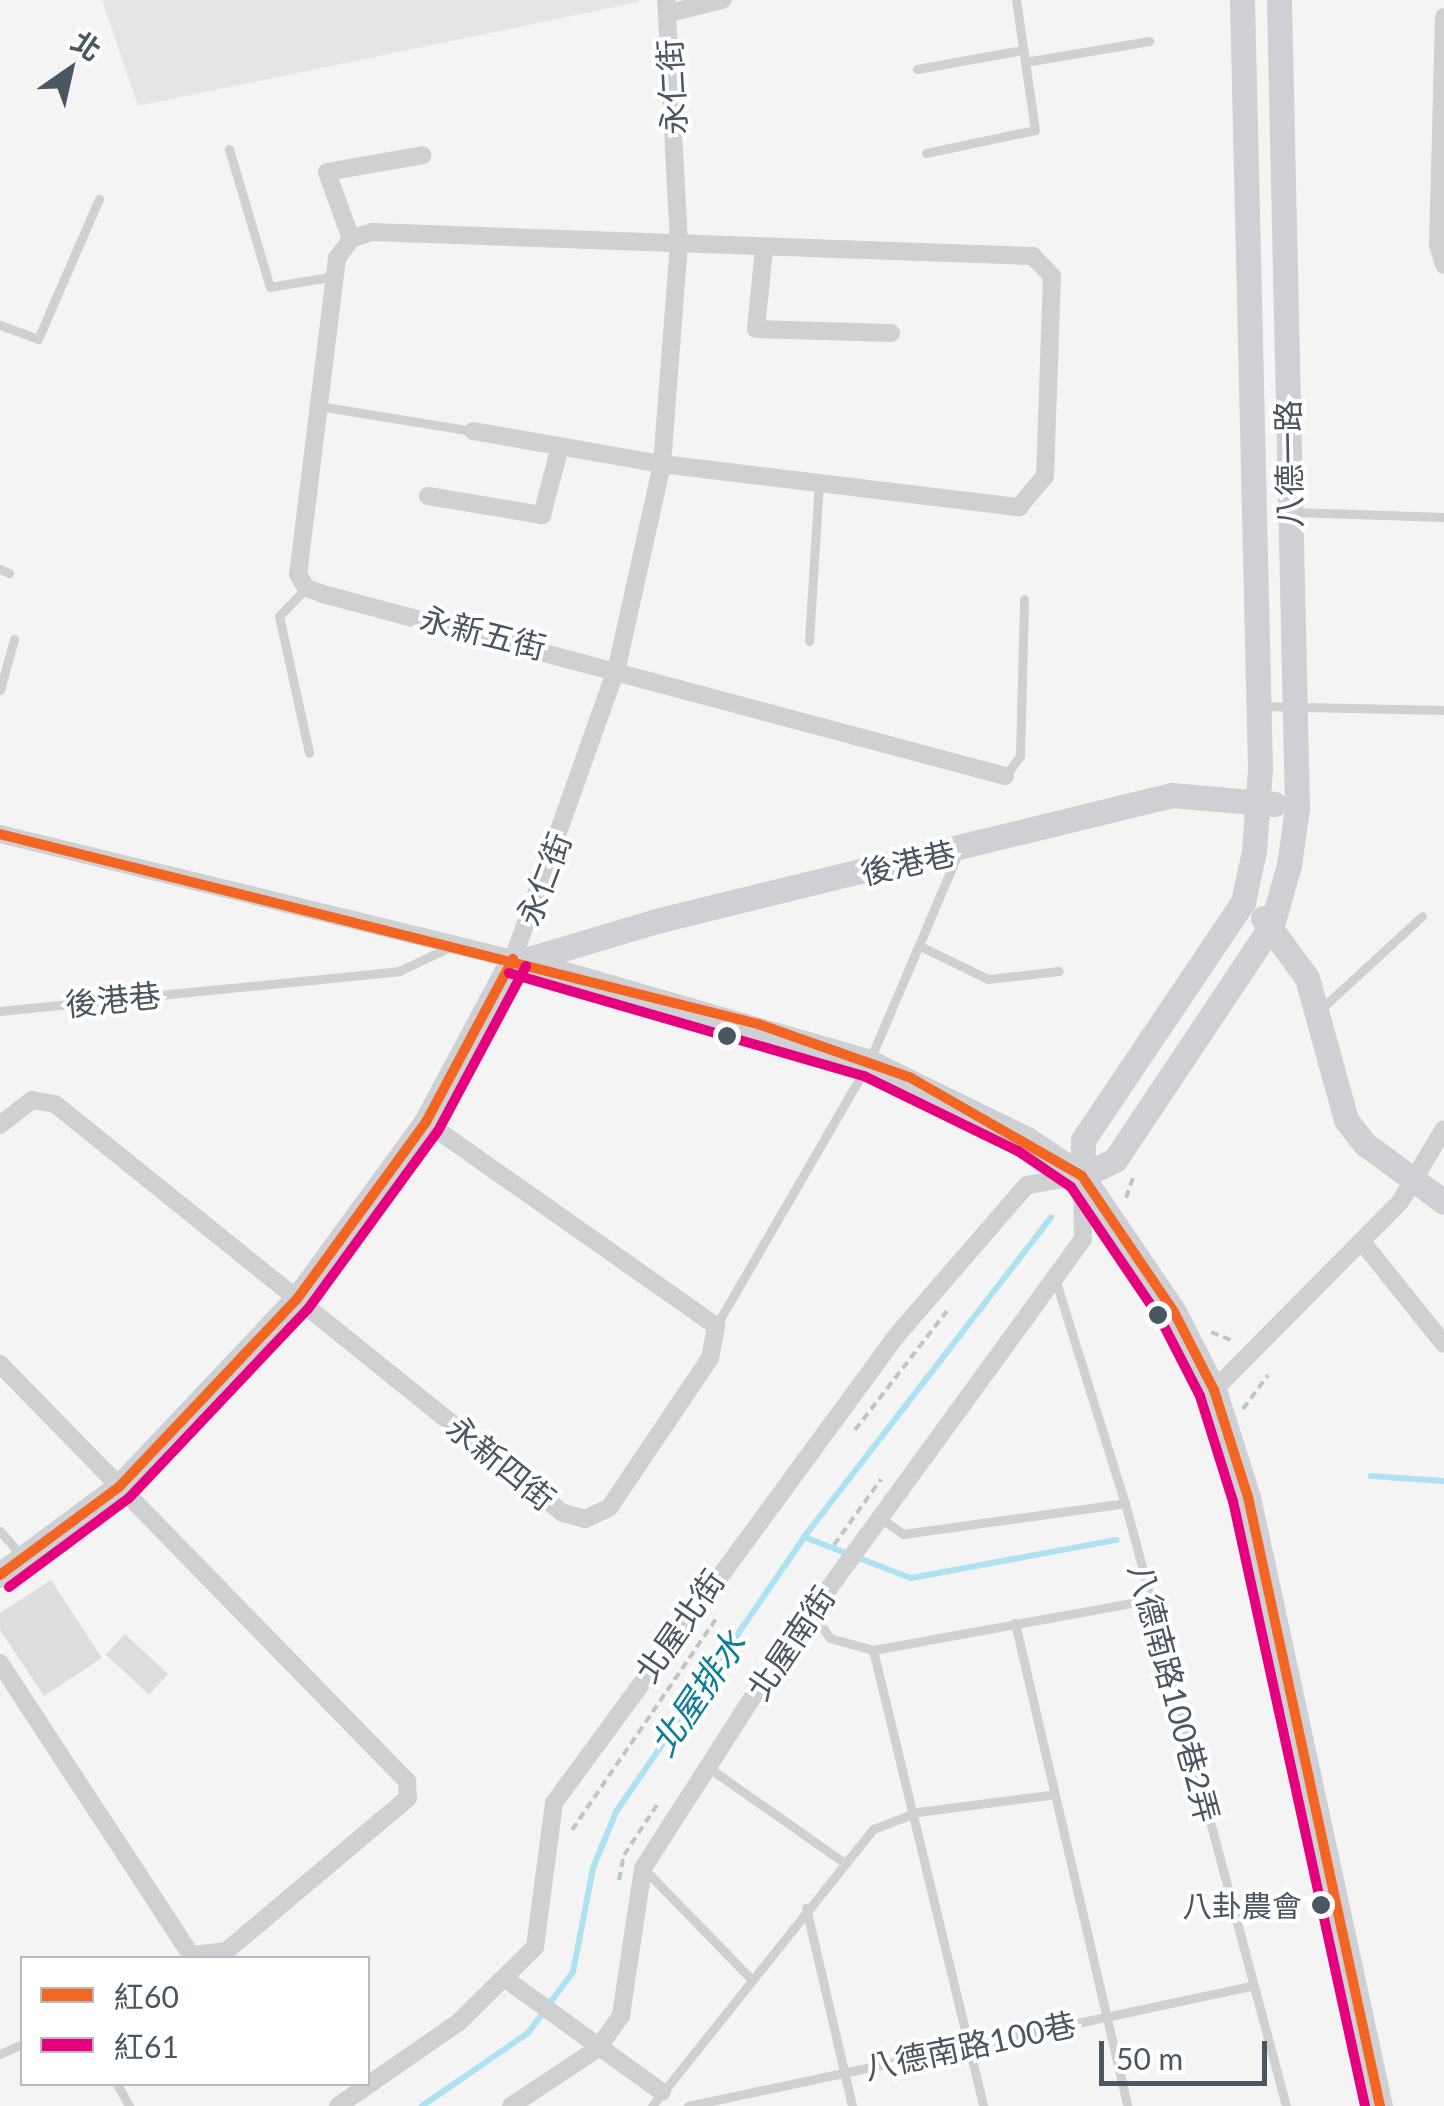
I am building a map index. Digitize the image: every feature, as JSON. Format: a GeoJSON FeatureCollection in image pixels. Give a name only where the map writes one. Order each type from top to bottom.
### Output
{"type":"FeatureCollection","features":[{"type":"Feature","properties":{"kind":"street"},"geometry":{"type":"LineString","coordinates":[[667,6],[722,0]]}},
{"type":"Feature","properties":{"kind":"street","name":"八德一路"},"geometry":{"type":"LineString","coordinates":[[1242,0],[1259,802],[1243,902],[1083,1140],[1082,1176],[1115,1160],[1272,924],[1296,808],[1278,0]]}},
{"type":"Feature","properties":{"kind":"street","name":"永仁街"},"geometry":{"type":"LineString","coordinates":[[0,1575],[119,1487],[297,1299],[426,1122],[518,961],[618,667],[662,464],[679,244],[667,6]]}},
{"type":"Feature","properties":{"kind":"street"},"geometry":{"type":"LineString","coordinates":[[1444,18],[1438,244],[1444,265]]}},
{"type":"Feature","properties":{"kind":"street"},"geometry":{"type":"LineString","coordinates":[[306,588],[298,574],[335,276],[351,238],[327,172],[423,155]]}},
{"type":"Feature","properties":{"kind":"street"},"geometry":{"type":"LineString","coordinates":[[351,238],[372,232],[764,249],[1011,250],[1033,256],[1052,276],[1045,476],[1037,494],[1019,506],[662,464],[473,432]]}},
{"type":"Feature","properties":{"kind":"street"},"geometry":{"type":"LineString","coordinates":[[764,249],[756,329],[891,332]]}},
{"type":"Feature","properties":{"kind":"street"},"geometry":{"type":"LineString","coordinates":[[428,496],[542,515],[560,447]]}},
{"type":"Feature","properties":{"kind":"street","name":"永新五街"},"geometry":{"type":"LineString","coordinates":[[306,588],[618,667],[1005,776]]}},
{"type":"Feature","properties":{"kind":"street","name":"後港巷"},"geometry":{"type":"LineString","coordinates":[[518,961],[660,920],[959,852],[1172,795],[1296,808]]}},
{"type":"Feature","properties":{"kind":"street"},"geometry":{"type":"LineString","coordinates":[[0,834],[459,943],[870,1062],[1025,1138],[1082,1176],[1174,1312],[1214,1390],[1248,1497],[1380,2106]]}},
{"type":"Feature","properties":{"kind":"street"},"geometry":{"type":"LineString","coordinates":[[1243,902],[1272,924],[1307,978],[1346,1120],[1414,1181],[1444,1202]]}},
{"type":"Feature","properties":{"kind":"street","name":"永新四街"},"geometry":{"type":"LineString","coordinates":[[0,1125],[32,1100],[55,1104],[564,1513],[585,1520],[619,1493],[710,1358],[716,1326]]}},
{"type":"Feature","properties":{"kind":"street"},"geometry":{"type":"LineString","coordinates":[[426,1122],[716,1326]]}},
{"type":"Feature","properties":{"kind":"street"},"geometry":{"type":"LineString","coordinates":[[1214,1390],[1362,1243],[1414,1181],[1444,1129]]}},
{"type":"Feature","properties":{"kind":"street","name":"北屋南街"},"geometry":{"type":"LineString","coordinates":[[511,2106],[597,2049],[621,2016],[643,1868],[832,1581],[1056,1282],[1086,1227],[1082,1176]]}},
{"type":"Feature","properties":{"kind":"street","name":"北屋北街"},"geometry":{"type":"LineString","coordinates":[[370,2082],[507,1980],[534,1947],[554,1803],[742,1540],[897,1334],[1027,1184],[1082,1176]]}},
{"type":"Feature","properties":{"kind":"street"},"geometry":{"type":"LineString","coordinates":[[1362,1243],[1444,1344]]}},
{"type":"Feature","properties":{"kind":"street"},"geometry":{"type":"LineString","coordinates":[[0,1364],[407,1781],[400,1810],[226,1951],[194,1956]]}},
{"type":"Feature","properties":{"kind":"street"},"geometry":{"type":"LineString","coordinates":[[0,1662],[186,1956]]}},
{"type":"Feature","properties":{"kind":"street"},"geometry":{"type":"LineString","coordinates":[[507,1980],[657,2099]]}},
{"type":"Feature","properties":{"kind":"street","name":"北屋北街"},"geometry":{"type":"LineString","coordinates":[[338,2106],[365,2086]]}},
{"type":"Feature","properties":{"kind":"lane"},"geometry":{"type":"LineString","coordinates":[[926,153],[1035,130],[1016,0]]}},
{"type":"Feature","properties":{"kind":"lane"},"geometry":{"type":"LineString","coordinates":[[1025,62],[1149,41]]}},
{"type":"Feature","properties":{"kind":"lane"},"geometry":{"type":"LineString","coordinates":[[916,70],[1023,50]]}},
{"type":"Feature","properties":{"kind":"lane"},"geometry":{"type":"LineString","coordinates":[[228,150],[270,287],[335,276]]}},
{"type":"Feature","properties":{"kind":"lane"},"geometry":{"type":"LineString","coordinates":[[0,325],[38,339],[99,199]]}},
{"type":"Feature","properties":{"kind":"lane"},"geometry":{"type":"LineString","coordinates":[[319,406],[473,432]]}},
{"type":"Feature","properties":{"kind":"lane"},"geometry":{"type":"LineString","coordinates":[[809,641],[820,483]]}},
{"type":"Feature","properties":{"kind":"lane"},"geometry":{"type":"LineString","coordinates":[[1290,512],[1444,516]]}},
{"type":"Feature","properties":{"kind":"lane"},"geometry":{"type":"LineString","coordinates":[[306,588],[279,616],[309,752]]}},
{"type":"Feature","properties":{"kind":"lane"},"geometry":{"type":"LineString","coordinates":[[1005,776],[1020,756],[1024,599]]}},
{"type":"Feature","properties":{"kind":"lane"},"geometry":{"type":"LineString","coordinates":[[0,690],[14,640]]}},
{"type":"Feature","properties":{"kind":"lane"},"geometry":{"type":"LineString","coordinates":[[1255,706],[1444,710]]}},
{"type":"Feature","properties":{"kind":"lane"},"geometry":{"type":"LineString","coordinates":[[716,1326],[870,1062],[922,947],[959,852]]}},
{"type":"Feature","properties":{"kind":"lane"},"geometry":{"type":"LineString","coordinates":[[1317,1013],[1422,916]]}},
{"type":"Feature","properties":{"kind":"lane","name":"後港巷"},"geometry":{"type":"LineString","coordinates":[[0,1011],[399,971],[459,943]]}},
{"type":"Feature","properties":{"kind":"lane"},"geometry":{"type":"LineString","coordinates":[[922,947],[988,979],[1059,971]]}},
{"type":"Feature","properties":{"kind":"lane","name":"八德南路100巷2弄"},"geometry":{"type":"LineString","coordinates":[[1056,1282],[1125,1503],[1286,2106]]}},
{"type":"Feature","properties":{"kind":"lane"},"geometry":{"type":"LineString","coordinates":[[877,1522],[903,1534],[1125,1503]]}},
{"type":"Feature","properties":{"kind":"lane"},"geometry":{"type":"LineString","coordinates":[[0,1531],[24,1558]]}},
{"type":"Feature","properties":{"kind":"lane"},"geometry":{"type":"LineString","coordinates":[[811,1611],[830,1638],[873,1650],[1148,1600]]}},
{"type":"Feature","properties":{"kind":"lane"},"geometry":{"type":"LineString","coordinates":[[1014,1624],[1049,1795],[1110,2016],[1127,2106]]}},
{"type":"Feature","properties":{"kind":"lane"},"geometry":{"type":"LineString","coordinates":[[873,1650],[918,1812],[983,2106]]}},
{"type":"Feature","properties":{"kind":"lane"},"geometry":{"type":"LineString","coordinates":[[709,1768],[842,1861]]}},
{"type":"Feature","properties":{"kind":"lane"},"geometry":{"type":"LineString","coordinates":[[657,2099],[842,1861],[873,1829],[918,1812],[1049,1795]]}},
{"type":"Feature","properties":{"kind":"lane"},"geometry":{"type":"LineString","coordinates":[[643,1868],[751,1979]]}},
{"type":"Feature","properties":{"kind":"lane"},"geometry":{"type":"LineString","coordinates":[[806,1908],[852,2106]]}},
{"type":"Feature","properties":{"kind":"lane","name":"八德南路100巷"},"geometry":{"type":"LineString","coordinates":[[688,2106],[1251,1986]]}},
{"type":"Feature","properties":{"kind":"path"},"geometry":{"type":"LineString","coordinates":[[849,1437],[954,1303]]}},
{"type":"Feature","properties":{"kind":"path"},"geometry":{"type":"LineString","coordinates":[[1247,1426],[1242,1410],[1268,1375]]}},
{"type":"Feature","properties":{"kind":"path"},"geometry":{"type":"LineString","coordinates":[[827,1554],[854,1514]]}},
{"type":"Feature","properties":{"kind":"path"},"geometry":{"type":"LineString","coordinates":[[568,1836],[726,1606]]}},
{"type":"Feature","properties":{"kind":"shaded area"},"geometry":{"type":"Polygon","coordinates":[[[102,0],[638,0],[639,2],[138,106],[102,0]]]}},
{"type":"Feature","properties":{"kind":"building"},"geometry":{"type":"Polygon","coordinates":[[[51,1580],[102,1658],[44,1696],[0,1630],[0,1613],[51,1580]]]}},
{"type":"Feature","properties":{"kind":"building"},"geometry":{"type":"Polygon","coordinates":[[[125,1634],[168,1674],[149,1695],[106,1654],[125,1634]]]}},
{"type":"Feature","properties":{"kind":"waterway","name":"北屋排水"},"geometry":{"type":"LineString","coordinates":[[422,2106],[528,2033],[573,1972],[593,1868],[616,1812],[804,1537],[1051,1217]]}},
{"type":"Feature","properties":{"kind":"waterway","name":"北屋排水"},"geometry":{"type":"LineString","coordinates":[[1371,1476],[1444,1481]]}},
{"type":"Feature","properties":{"kind":"waterway","name":"北屋排水"},"geometry":{"type":"LineString","coordinates":[[804,1537],[911,1578],[1117,1540]]}},
{"type":"Feature","properties":{"kind":"transit line","name":"紅60"},"geometry":{"type":"LineString","coordinates":[[0,834],[758,1024],[911,1078],[1082,1176],[1174,1312],[1214,1390],[1248,1497],[1380,2106]]}},
{"type":"Feature","properties":{"kind":"transit line","name":"紅60"},"geometry":{"type":"LineString","coordinates":[[0,1575],[119,1487],[297,1299],[426,1122],[513,959]]}},
{"type":"Feature","properties":{"kind":"transit line","name":"紅61"},"geometry":{"type":"LineString","coordinates":[[9,1587],[129,1498],[308,1309],[438,1131],[526,966]]}},
{"type":"Feature","properties":{"kind":"transit line","name":"紅61"},"geometry":{"type":"LineString","coordinates":[[509,973],[864,1076],[1018,1151],[1071,1187],[1161,1320],[1200,1396],[1233,1501],[1365,2106]]}},
{"type":"Feature","properties":{"kind":"place","name":"八卦農會"},"geometry":{"type":"Point","coordinates":[1321,1905]}}]}
